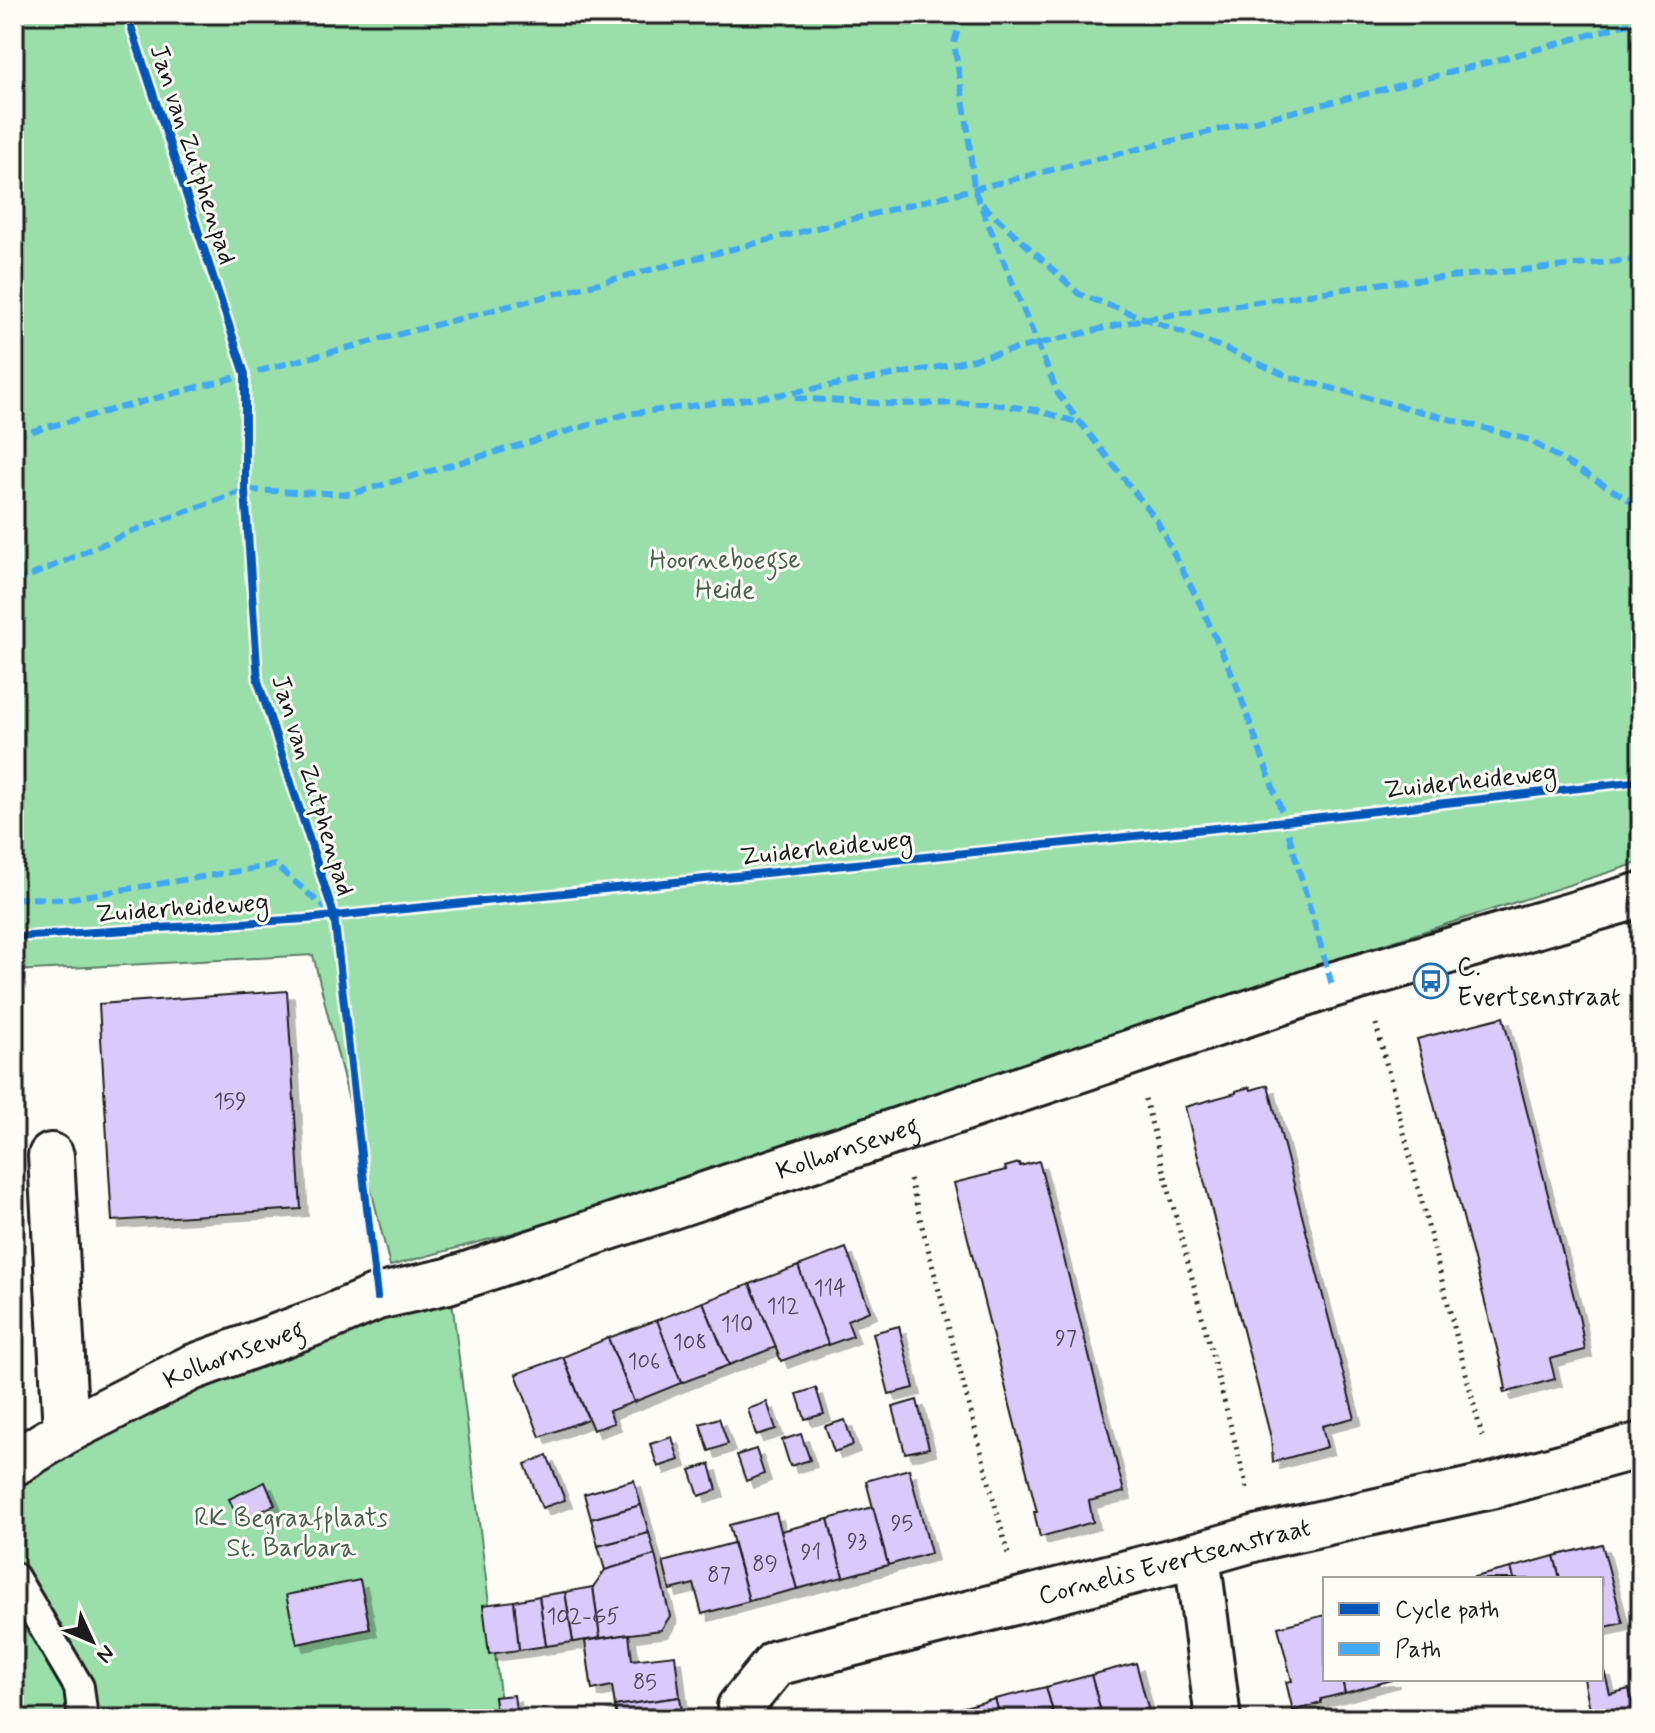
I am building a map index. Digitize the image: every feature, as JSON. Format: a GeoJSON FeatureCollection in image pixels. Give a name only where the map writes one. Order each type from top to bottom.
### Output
{"type":"FeatureCollection","features":[{"type":"Feature","properties":{"kind":"street","name":"Kolhornseweg"},"geometry":{"type":"LineString","coordinates":[[14,1463],[66,1431],[191,1368],[377,1297],[448,1281],[1363,976],[1641,895]]}},
{"type":"Feature","properties":{"kind":"street"},"geometry":{"type":"LineString","coordinates":[[51,1156],[66,1431]]}},
{"type":"Feature","properties":{"kind":"street","name":"Cornelis Evertsenstraat"},"geometry":{"type":"LineString","coordinates":[[740,1719],[740,1707],[776,1663],[1260,1537],[1495,1485],[1641,1445]]}},
{"type":"Feature","properties":{"kind":"street"},"geometry":{"type":"LineString","coordinates":[[1197,1555],[1218,1719]]}},
{"type":"Feature","properties":{"kind":"lane"},"geometry":{"type":"LineString","coordinates":[[14,1577],[79,1687],[83,1719]]}},
{"type":"Feature","properties":{"kind":"path"},"geometry":{"type":"LineString","coordinates":[[1363,976],[1495,1485]]}},
{"type":"Feature","properties":{"kind":"path"},"geometry":{"type":"LineString","coordinates":[[1133,1051],[1260,1537]]}},
{"type":"Feature","properties":{"kind":"path"},"geometry":{"type":"LineString","coordinates":[[896,1131],[1020,1601]]}},
{"type":"Feature","properties":{"kind":"green space","name":"Hoorneboegse Heide"},"geometry":{"type":"Polygon","coordinates":[[[14,14],[1641,14],[1641,862],[1325,963],[572,1217],[390,1266],[313,955],[14,971],[14,14]]]}},
{"type":"Feature","properties":{"kind":"green space","name":"RK Begraafplaats St. Barbara"},"geometry":{"type":"Polygon","coordinates":[[[450,1284],[503,1719],[14,1719],[14,1466],[191,1368],[450,1284]]]}},
{"type":"Feature","properties":{"kind":"building"},"geometry":{"type":"Polygon","coordinates":[[[287,991],[301,1209],[112,1221],[99,1004],[287,991]]]}},
{"type":"Feature","properties":{"kind":"building"},"geometry":{"type":"Polygon","coordinates":[[[1503,1017],[1585,1350],[1550,1359],[1555,1379],[1504,1393],[1502,1368],[1417,1039],[1503,1017]]]}},
{"type":"Feature","properties":{"kind":"building"},"geometry":{"type":"Polygon","coordinates":[[[1268,1085],[1354,1415],[1353,1418],[1322,1426],[1327,1447],[1273,1462],[1271,1438],[1185,1107],[1250,1087],[1251,1090],[1268,1085]]]}},
{"type":"Feature","properties":{"kind":"building"},"geometry":{"type":"Polygon","coordinates":[[[1039,1161],[1124,1492],[1089,1501],[1093,1522],[1040,1537],[1034,1512],[1037,1512],[954,1183],[1006,1170],[1005,1167],[1019,1163],[1020,1166],[1039,1161]]]}},
{"type":"Feature","properties":{"kind":"building"},"geometry":{"type":"Polygon","coordinates":[[[846,1248],[870,1311],[847,1320],[853,1336],[828,1345],[798,1266],[846,1248]]]}},
{"type":"Feature","properties":{"kind":"building"},"geometry":{"type":"Polygon","coordinates":[[[798,1266],[828,1344],[781,1361],[750,1284],[798,1266]]]}},
{"type":"Feature","properties":{"kind":"building"},"geometry":{"type":"Polygon","coordinates":[[[750,1284],[776,1347],[729,1365],[703,1302],[750,1284]]]}},
{"type":"Feature","properties":{"kind":"building"},"geometry":{"type":"Polygon","coordinates":[[[703,1302],[729,1365],[681,1383],[657,1320],[703,1302]]]}},
{"type":"Feature","properties":{"kind":"building"},"geometry":{"type":"Polygon","coordinates":[[[657,1320],[681,1383],[634,1402],[608,1338],[657,1320]]]}},
{"type":"Feature","properties":{"kind":"building"},"geometry":{"type":"Polygon","coordinates":[[[899,1326],[914,1388],[889,1394],[873,1333],[899,1326]]]}},
{"type":"Feature","properties":{"kind":"building"},"geometry":{"type":"Polygon","coordinates":[[[608,1338],[634,1402],[609,1411],[614,1423],[593,1430],[563,1357],[608,1338]]]}},
{"type":"Feature","properties":{"kind":"building"},"geometry":{"type":"Polygon","coordinates":[[[563,1357],[588,1419],[540,1437],[516,1374],[563,1357]]]}},
{"type":"Feature","properties":{"kind":"building"},"geometry":{"type":"Polygon","coordinates":[[[816,1388],[824,1414],[805,1419],[797,1394],[816,1388]]]}},
{"type":"Feature","properties":{"kind":"building"},"geometry":{"type":"Polygon","coordinates":[[[917,1400],[929,1448],[905,1453],[893,1407],[917,1400]]]}},
{"type":"Feature","properties":{"kind":"building"},"geometry":{"type":"Polygon","coordinates":[[[767,1402],[776,1429],[756,1435],[748,1409],[767,1402]]]}},
{"type":"Feature","properties":{"kind":"building"},"geometry":{"type":"Polygon","coordinates":[[[719,1418],[728,1444],[709,1451],[700,1424],[719,1418]]]}},
{"type":"Feature","properties":{"kind":"building"},"geometry":{"type":"Polygon","coordinates":[[[845,1420],[853,1445],[834,1452],[825,1426],[845,1420]]]}},
{"type":"Feature","properties":{"kind":"building"},"geometry":{"type":"Polygon","coordinates":[[[801,1434],[810,1460],[790,1466],[782,1440],[801,1434]]]}},
{"type":"Feature","properties":{"kind":"building"},"geometry":{"type":"Polygon","coordinates":[[[672,1437],[679,1460],[658,1467],[650,1444],[672,1437]]]}},
{"type":"Feature","properties":{"kind":"building"},"geometry":{"type":"Polygon","coordinates":[[[756,1449],[764,1474],[746,1481],[737,1455],[756,1449]]]}},
{"type":"Feature","properties":{"kind":"building"},"geometry":{"type":"Polygon","coordinates":[[[547,1455],[565,1500],[542,1508],[525,1464],[547,1455]]]}},
{"type":"Feature","properties":{"kind":"building"},"geometry":{"type":"Polygon","coordinates":[[[710,1464],[717,1490],[699,1496],[690,1470],[710,1464]]]}},
{"type":"Feature","properties":{"kind":"building"},"geometry":{"type":"Polygon","coordinates":[[[909,1469],[931,1553],[888,1565],[866,1481],[909,1469]]]}},
{"type":"Feature","properties":{"kind":"building"},"geometry":{"type":"Polygon","coordinates":[[[634,1480],[641,1505],[591,1519],[584,1494],[634,1480]]]}},
{"type":"Feature","properties":{"kind":"building"},"geometry":{"type":"Polygon","coordinates":[[[265,1482],[275,1505],[239,1521],[229,1499],[265,1482]]]}},
{"type":"Feature","properties":{"kind":"building"},"geometry":{"type":"Polygon","coordinates":[[[641,1505],[649,1533],[598,1546],[591,1519],[641,1505]]]}},
{"type":"Feature","properties":{"kind":"building"},"geometry":{"type":"Polygon","coordinates":[[[873,1507],[888,1565],[843,1577],[828,1519],[873,1507]]]}},
{"type":"Feature","properties":{"kind":"building"},"geometry":{"type":"Polygon","coordinates":[[[776,1513],[797,1589],[749,1601],[729,1525],[776,1513]]]}},
{"type":"Feature","properties":{"kind":"building"},"geometry":{"type":"Polygon","coordinates":[[[828,1519],[843,1577],[797,1589],[781,1531],[828,1519]]]}},
{"type":"Feature","properties":{"kind":"building"},"geometry":{"type":"Polygon","coordinates":[[[649,1533],[655,1555],[605,1570],[598,1546],[649,1533]]]}},
{"type":"Feature","properties":{"kind":"building"},"geometry":{"type":"Polygon","coordinates":[[[733,1543],[749,1601],[702,1614],[694,1584],[670,1590],[663,1562],[733,1543]]]}},
{"type":"Feature","properties":{"kind":"building"},"geometry":{"type":"Polygon","coordinates":[[[1602,1544],[1623,1623],[1603,1628],[1603,1577],[1559,1577],[1554,1556],[1602,1544]]]}},
{"type":"Feature","properties":{"kind":"building"},"geometry":{"type":"Polygon","coordinates":[[[655,1555],[670,1616],[661,1630],[600,1638],[593,1587],[605,1570],[655,1555]]]}},
{"type":"Feature","properties":{"kind":"building"},"geometry":{"type":"Polygon","coordinates":[[[1554,1556],[1559,1577],[1513,1577],[1511,1568],[1554,1556]]]}},
{"type":"Feature","properties":{"kind":"building"},"geometry":{"type":"Polygon","coordinates":[[[1511,1568],[1513,1577],[1474,1577],[1511,1568]]]}},
{"type":"Feature","properties":{"kind":"building"},"geometry":{"type":"Polygon","coordinates":[[[360,1580],[370,1629],[297,1644],[286,1595],[360,1580]]]}},
{"type":"Feature","properties":{"kind":"building"},"geometry":{"type":"Polygon","coordinates":[[[593,1587],[600,1638],[573,1642],[565,1592],[593,1587]]]}},
{"type":"Feature","properties":{"kind":"building"},"geometry":{"type":"Polygon","coordinates":[[[565,1592],[573,1642],[546,1646],[539,1596],[565,1592]]]}},
{"type":"Feature","properties":{"kind":"building"},"geometry":{"type":"Polygon","coordinates":[[[539,1596],[546,1646],[519,1650],[514,1601],[539,1596]]]}},
{"type":"Feature","properties":{"kind":"building"},"geometry":{"type":"Polygon","coordinates":[[[514,1601],[519,1650],[489,1654],[483,1605],[514,1601]]]}},
{"type":"Feature","properties":{"kind":"building"},"geometry":{"type":"Polygon","coordinates":[[[1323,1616],[1323,1681],[1342,1681],[1345,1693],[1293,1711],[1286,1682],[1292,1681],[1278,1627],[1323,1616]]]}},
{"type":"Feature","properties":{"kind":"building"},"geometry":{"type":"Polygon","coordinates":[[[629,1634],[632,1660],[675,1655],[680,1697],[615,1706],[612,1686],[592,1690],[585,1641],[629,1634]]]}},
{"type":"Feature","properties":{"kind":"building"},"geometry":{"type":"Polygon","coordinates":[[[1136,1663],[1151,1719],[1103,1719],[1091,1675],[1136,1663]]]}},
{"type":"Feature","properties":{"kind":"building"},"geometry":{"type":"Polygon","coordinates":[[[1604,1670],[1610,1694],[1629,1689],[1635,1713],[1612,1719],[1592,1719],[1584,1681],[1603,1681],[1604,1670]]]}},
{"type":"Feature","properties":{"kind":"building"},"geometry":{"type":"Polygon","coordinates":[[[1091,1675],[1103,1719],[1055,1719],[1046,1687],[1091,1675]]]}},
{"type":"Feature","properties":{"kind":"building"},"geometry":{"type":"Polygon","coordinates":[[[1342,1681],[1388,1681],[1345,1693],[1342,1681]]]}},
{"type":"Feature","properties":{"kind":"building"},"geometry":{"type":"Polygon","coordinates":[[[1046,1687],[1055,1719],[1001,1719],[995,1699],[1046,1687]]]}},
{"type":"Feature","properties":{"kind":"building"},"geometry":{"type":"Polygon","coordinates":[[[514,1695],[517,1717],[497,1719],[494,1697],[514,1695]]]}},
{"type":"Feature","properties":{"kind":"building"},"geometry":{"type":"Polygon","coordinates":[[[680,1697],[683,1719],[617,1719],[615,1706],[680,1697]]]}},
{"type":"Feature","properties":{"kind":"building"},"geometry":{"type":"Polygon","coordinates":[[[995,1699],[1001,1719],[956,1719],[953,1710],[995,1699]]]}},
{"type":"Feature","properties":{"kind":"building"},"geometry":{"type":"Polygon","coordinates":[[[1573,1708],[1576,1719],[1549,1719],[1548,1714],[1573,1708]]]}},
{"type":"Feature","properties":{"kind":"building"},"geometry":{"type":"Polygon","coordinates":[[[953,1710],[956,1719],[922,1719],[953,1710]]]}},
{"type":"Feature","properties":{"kind":"marked path"},"geometry":{"type":"LineString","coordinates":[[962,14],[954,43],[974,189],[1058,394],[1157,521],[1235,681],[1285,821],[1332,985]]}},
{"type":"Feature","properties":{"kind":"marked path"},"geometry":{"type":"LineString","coordinates":[[14,436],[616,279],[1394,87],[1641,20]]}},
{"type":"Feature","properties":{"kind":"marked path"},"geometry":{"type":"LineString","coordinates":[[982,204],[1079,294],[1224,348],[1289,377],[1529,440],[1641,507]]}},
{"type":"Feature","properties":{"kind":"marked path"},"geometry":{"type":"LineString","coordinates":[[14,583],[133,531],[245,490],[351,494],[627,414],[771,396],[944,366],[1143,319],[1385,283],[1641,259]]}},
{"type":"Feature","properties":{"kind":"marked path"},"geometry":{"type":"LineString","coordinates":[[795,398],[890,404],[986,403],[1036,410],[1080,423]]}},
{"type":"Feature","properties":{"kind":"marked path"},"geometry":{"type":"LineString","coordinates":[[14,898],[66,899],[275,865],[330,912]]}},
{"type":"Feature","properties":{"kind":"cycle path","name":"Jan van Zutphenpad"},"geometry":{"type":"LineString","coordinates":[[127,14],[245,374],[245,490],[258,681],[334,915],[377,1297]]}},
{"type":"Feature","properties":{"kind":"cycle path","name":"Zuiderheideweg"},"geometry":{"type":"LineString","coordinates":[[14,937],[305,919],[1285,821],[1641,781]]}},
{"type":"Feature","properties":{"kind":"place","name":"C. Evertsenstraat"},"geometry":{"type":"Point","coordinates":[1431,981]}}]}
